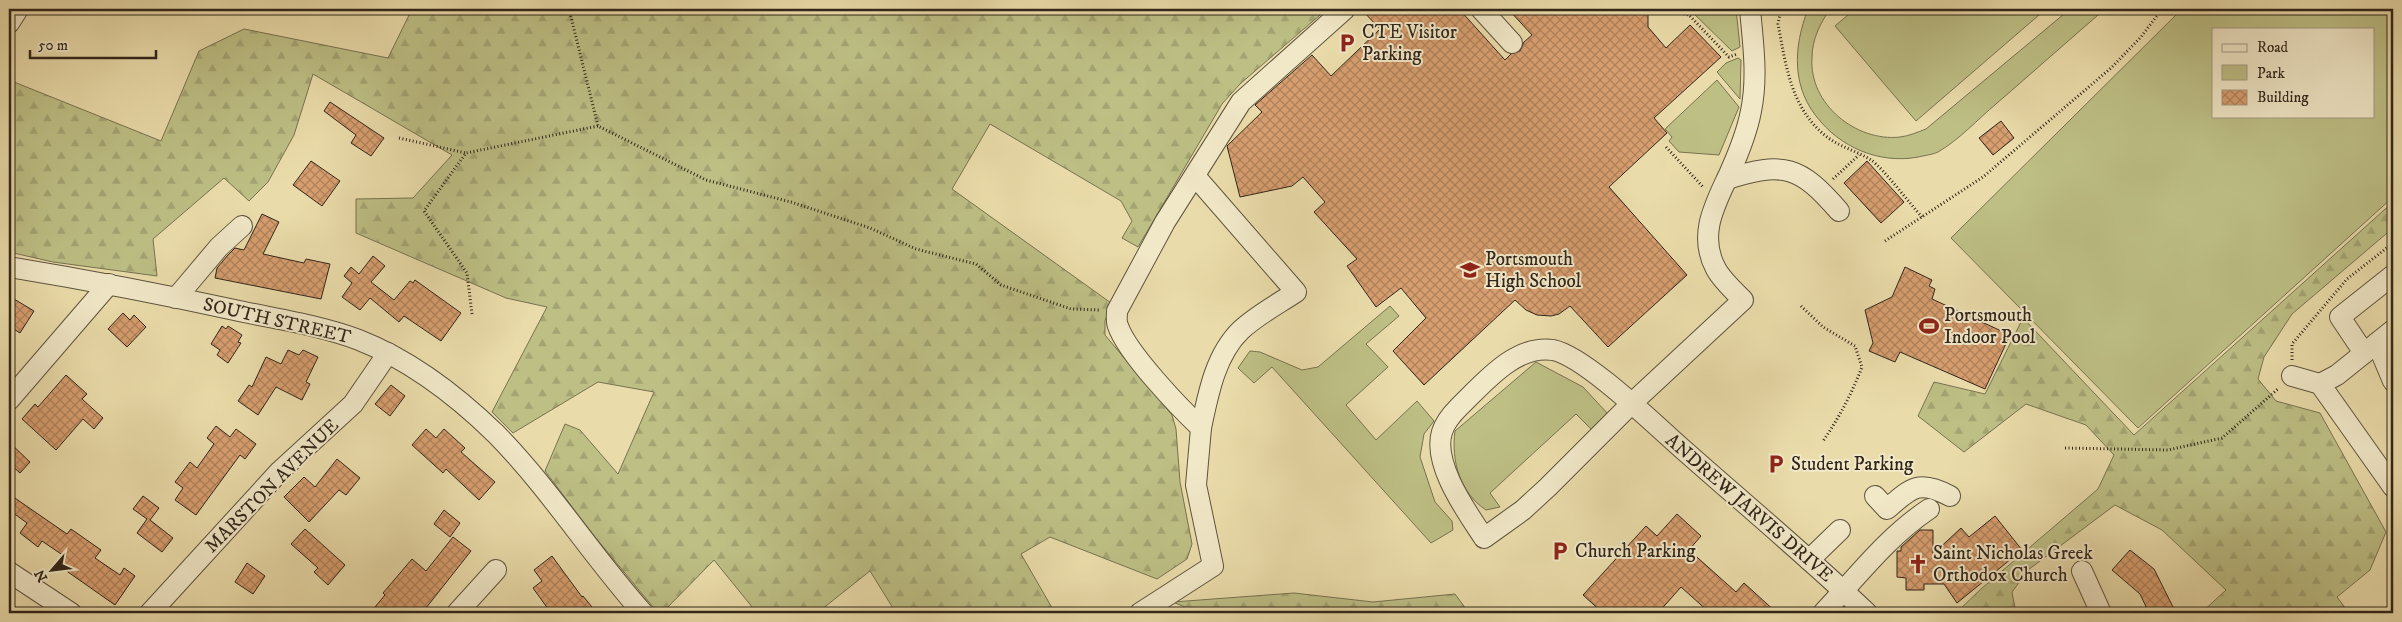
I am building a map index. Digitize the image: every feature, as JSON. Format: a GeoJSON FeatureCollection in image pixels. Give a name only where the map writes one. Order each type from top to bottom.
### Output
{"type":"FeatureCollection","features":[{"type":"Feature","properties":{"kind":"street"},"geometry":{"type":"LineString","coordinates":[[9,24],[18,9]]}},
{"type":"Feature","properties":{"kind":"street"},"geometry":{"type":"LineString","coordinates":[[1201,428],[1181,409],[1125,340],[1117,325],[1117,311],[1166,222],[1241,102],[1345,9]]}},
{"type":"Feature","properties":{"kind":"street"},"geometry":{"type":"LineString","coordinates":[[1481,9],[1512,43]]}},
{"type":"Feature","properties":{"kind":"street"},"geometry":{"type":"LineString","coordinates":[[1631,404],[1591,370],[1573,358],[1553,350],[1538,350],[1525,354],[1508,363],[1485,382],[1451,415],[1442,432],[1441,448],[1447,472],[1456,494],[1484,538],[1523,510],[1631,404],[1743,300],[1715,268],[1708,234],[1709,218],[1740,150],[1751,112],[1756,85],[1750,9]]}},
{"type":"Feature","properties":{"kind":"street"},"geometry":{"type":"LineString","coordinates":[[1727,179],[1754,170],[1779,169],[1796,172],[1812,182],[1839,211]]}},
{"type":"Feature","properties":{"kind":"street"},"geometry":{"type":"LineString","coordinates":[[1140,613],[1213,566],[1196,485],[1201,428],[1211,384],[1228,347],[1240,331],[1296,292],[1195,176]]}},
{"type":"Feature","properties":{"kind":"street"},"geometry":{"type":"LineString","coordinates":[[176,298],[219,247],[242,226]]}},
{"type":"Feature","properties":{"kind":"street","name":"SOUTH STREET"},"geometry":{"type":"LineString","coordinates":[[9,267],[109,284],[338,333],[388,353],[429,379],[495,434],[521,462],[584,543],[643,613]]}},
{"type":"Feature","properties":{"kind":"street"},"geometry":{"type":"LineString","coordinates":[[2393,275],[2340,318],[2370,348],[2393,381]]}},
{"type":"Feature","properties":{"kind":"street"},"geometry":{"type":"LineString","coordinates":[[9,400],[109,284]]}},
{"type":"Feature","properties":{"kind":"street"},"geometry":{"type":"LineString","coordinates":[[2320,384],[2337,375],[2393,330]]}},
{"type":"Feature","properties":{"kind":"street","name":"MARSTON AVENUE"},"geometry":{"type":"LineString","coordinates":[[150,613],[280,471],[353,404],[388,353]]}},
{"type":"Feature","properties":{"kind":"street"},"geometry":{"type":"LineString","coordinates":[[2292,376],[2320,384],[2393,487]]}},
{"type":"Feature","properties":{"kind":"street","name":"ANDREW JARVIS DRIVE"},"geometry":{"type":"LineString","coordinates":[[1631,404],[1867,613]]}},
{"type":"Feature","properties":{"kind":"street"},"geometry":{"type":"LineString","coordinates":[[1875,496],[1887,508],[1912,488],[1923,486],[1936,488],[1950,496]]}},
{"type":"Feature","properties":{"kind":"street"},"geometry":{"type":"LineString","coordinates":[[1823,613],[1878,551],[1907,523],[1928,509]]}},
{"type":"Feature","properties":{"kind":"street"},"geometry":{"type":"LineString","coordinates":[[1809,560],[1840,530]]}},
{"type":"Feature","properties":{"kind":"street"},"geometry":{"type":"LineString","coordinates":[[457,613],[496,570]]}},
{"type":"Feature","properties":{"kind":"street"},"geometry":{"type":"LineString","coordinates":[[2082,571],[2101,613]]}},
{"type":"Feature","properties":{"kind":"street"},"geometry":{"type":"LineString","coordinates":[[9,572],[71,613]]}},
{"type":"Feature","properties":{"kind":"path"},"geometry":{"type":"LineString","coordinates":[[569,9],[598,126]]}},
{"type":"Feature","properties":{"kind":"path"},"geometry":{"type":"LineString","coordinates":[[1663,9],[1689,15],[1729,57],[1745,52]]}},
{"type":"Feature","properties":{"kind":"path"},"geometry":{"type":"LineString","coordinates":[[1786,9],[1780,14],[1778,24],[1788,74],[1796,99],[1813,124],[1826,136],[1876,164],[1922,218]]}},
{"type":"Feature","properties":{"kind":"path"},"geometry":{"type":"LineString","coordinates":[[1885,242],[1983,177],[2111,68],[2129,51],[2162,9]]}},
{"type":"Feature","properties":{"kind":"path"},"geometry":{"type":"LineString","coordinates":[[399,138],[466,153],[598,126],[706,180],[791,202],[870,228],[916,250],[976,264],[1001,285],[1072,309],[1117,311]]}},
{"type":"Feature","properties":{"kind":"path"},"geometry":{"type":"LineString","coordinates":[[1666,147],[1710,194]]}},
{"type":"Feature","properties":{"kind":"path"},"geometry":{"type":"LineString","coordinates":[[466,153],[424,211],[467,273],[472,314]]}},
{"type":"Feature","properties":{"kind":"path"},"geometry":{"type":"LineString","coordinates":[[1831,182],[1859,155]]}},
{"type":"Feature","properties":{"kind":"path"},"geometry":{"type":"LineString","coordinates":[[2065,448],[2168,450],[2222,438],[2292,376],[2292,344],[2347,279],[2393,243]]}},
{"type":"Feature","properties":{"kind":"path"},"geometry":{"type":"LineString","coordinates":[[1801,306],[1823,327],[1855,346],[1862,366],[1854,388],[1837,421],[1823,441]]}},
{"type":"Feature","properties":{"kind":"green space"},"geometry":{"type":"Polygon","coordinates":[[[412,9],[1327,9],[1240,84],[1222,104],[1138,247],[1122,238],[1132,221],[1121,201],[990,124],[952,189],[1111,303],[1105,321],[1105,335],[1172,415],[1176,429],[1180,482],[1192,544],[1187,559],[1157,579],[1050,537],[1021,554],[1055,613],[1002,613],[997,608],[985,613],[896,613],[870,571],[817,613],[757,613],[714,560],[662,613],[658,613],[595,537],[545,471],[565,424],[580,430],[618,474],[654,392],[598,382],[513,433],[492,412],[547,307],[506,298],[356,233],[356,199],[413,198],[452,155],[313,74],[294,135],[268,182],[249,201],[224,178],[153,239],[157,276],[53,262],[9,252],[9,80],[161,141],[199,51],[244,29],[388,58],[412,9]]]}},
{"type":"Feature","properties":{"kind":"green space"},"geometry":{"type":"Polygon","coordinates":[[[1689,9],[1736,9],[1740,47],[1732,51],[1689,9]]]}},
{"type":"Feature","properties":{"kind":"green space"},"geometry":{"type":"Polygon","coordinates":[[[1808,9],[1830,9],[1817,32],[1813,44],[1812,58],[1813,75],[1818,90],[1827,105],[1838,117],[1867,133],[1883,137],[1900,137],[1926,129],[2070,9],[2105,9],[1946,147],[1931,154],[1895,159],[1867,153],[1842,141],[1821,122],[1811,109],[1804,96],[1798,68],[1799,38],[1808,9]]]}},
{"type":"Feature","properties":{"kind":"green space"},"geometry":{"type":"Polygon","coordinates":[[[1855,9],[2046,9],[1916,121],[1835,26],[1855,9]]]}},
{"type":"Feature","properties":{"kind":"green space"},"geometry":{"type":"Polygon","coordinates":[[[2182,9],[2393,9],[2393,197],[2138,428],[1951,238],[2182,9]]]}},
{"type":"Feature","properties":{"kind":"green space"},"geometry":{"type":"Polygon","coordinates":[[[1738,58],[1741,60],[1740,99],[1717,72],[1726,63],[1738,58]]]}},
{"type":"Feature","properties":{"kind":"green space"},"geometry":{"type":"Polygon","coordinates":[[[1717,80],[1739,107],[1719,155],[1679,152],[1669,141],[1672,137],[1665,129],[1717,80]]]}},
{"type":"Feature","properties":{"kind":"green space"},"geometry":{"type":"Polygon","coordinates":[[[2393,202],[2393,228],[2292,314],[2264,357],[2258,379],[2276,401],[2320,413],[2386,532],[2370,570],[2337,597],[2349,613],[2201,613],[2226,590],[2162,530],[2115,505],[2028,570],[2012,592],[2016,613],[1956,613],[1981,589],[2098,489],[2114,455],[2086,425],[2026,404],[1964,452],[1918,416],[1934,382],[1985,394],[2023,318],[2134,435],[2393,202]]]}},
{"type":"Feature","properties":{"kind":"green space"},"geometry":{"type":"Polygon","coordinates":[[[1390,306],[1399,316],[1366,344],[1388,367],[1346,405],[1376,440],[1417,401],[1434,421],[1424,434],[1420,457],[1435,502],[1452,521],[1453,530],[1431,543],[1272,367],[1254,383],[1238,368],[1250,351],[1260,352],[1302,370],[1318,367],[1390,306]]]}},
{"type":"Feature","properties":{"kind":"green space"},"geometry":{"type":"Polygon","coordinates":[[[1536,362],[1583,387],[1608,414],[1592,430],[1576,414],[1490,493],[1500,507],[1486,510],[1470,495],[1459,475],[1454,454],[1455,431],[1536,362]]]}},
{"type":"Feature","properties":{"kind":"green space"},"geometry":{"type":"Polygon","coordinates":[[[1294,593],[1373,602],[1455,594],[1469,613],[1199,613],[1173,602],[1294,593]]]}},
{"type":"Feature","properties":{"kind":"building"},"geometry":{"type":"Polygon","coordinates":[[[1361,9],[1459,9],[1505,60],[1511,54],[1520,51],[1524,42],[1532,35],[1508,9],[1648,9],[1648,27],[1666,48],[1690,25],[1721,57],[1654,118],[1667,133],[1609,187],[1687,275],[1608,347],[1570,306],[1559,314],[1551,316],[1537,315],[1526,310],[1515,300],[1424,385],[1393,351],[1426,318],[1401,288],[1376,307],[1347,266],[1357,259],[1314,212],[1325,202],[1303,177],[1292,186],[1240,197],[1227,146],[1262,112],[1255,105],[1312,55],[1331,76],[1380,29],[1361,9]]]}},
{"type":"Feature","properties":{"kind":"building"},"geometry":{"type":"Polygon","coordinates":[[[330,102],[384,138],[371,156],[351,143],[356,135],[324,111],[330,102]]]}},
{"type":"Feature","properties":{"kind":"building"},"geometry":{"type":"Polygon","coordinates":[[[2001,121],[2014,138],[1993,155],[1979,138],[2001,121]]]}},
{"type":"Feature","properties":{"kind":"building"},"geometry":{"type":"Polygon","coordinates":[[[311,161],[340,181],[322,206],[293,185],[311,161]]]}},
{"type":"Feature","properties":{"kind":"building"},"geometry":{"type":"Polygon","coordinates":[[[1867,161],[1904,202],[1881,223],[1844,183],[1867,161]]]}},
{"type":"Feature","properties":{"kind":"building"},"geometry":{"type":"Polygon","coordinates":[[[262,214],[279,222],[263,254],[304,263],[306,259],[330,264],[321,299],[215,278],[217,268],[235,248],[244,250],[262,214]]]}},
{"type":"Feature","properties":{"kind":"building"},"geometry":{"type":"Polygon","coordinates":[[[373,256],[385,266],[371,282],[394,300],[410,281],[413,283],[415,280],[461,313],[441,341],[404,316],[399,322],[370,298],[360,310],[342,297],[352,283],[344,276],[351,267],[359,274],[373,256]]]}},
{"type":"Feature","properties":{"kind":"building","name":"Portsmouth Indoor Pool"},"geometry":{"type":"Polygon","coordinates":[[[1905,267],[1932,280],[1929,286],[1935,289],[1932,299],[2010,335],[1985,389],[1900,352],[1895,362],[1869,351],[1873,343],[1865,310],[1892,297],[1905,267]]]}},
{"type":"Feature","properties":{"kind":"building"},"geometry":{"type":"Polygon","coordinates":[[[9,296],[34,311],[20,333],[9,326],[9,296]]]}},
{"type":"Feature","properties":{"kind":"building"},"geometry":{"type":"Polygon","coordinates":[[[123,313],[130,320],[134,315],[146,327],[127,347],[108,329],[123,313]]]}},
{"type":"Feature","properties":{"kind":"building"},"geometry":{"type":"Polygon","coordinates":[[[222,326],[226,329],[228,326],[242,335],[238,342],[241,343],[228,363],[217,355],[220,350],[211,344],[222,326]]]}},
{"type":"Feature","properties":{"kind":"building"},"geometry":{"type":"Polygon","coordinates":[[[288,350],[299,355],[303,350],[318,357],[306,382],[310,384],[302,400],[276,387],[258,415],[238,401],[249,385],[252,387],[266,357],[281,364],[288,350]]]}},
{"type":"Feature","properties":{"kind":"building"},"geometry":{"type":"Polygon","coordinates":[[[66,375],[87,394],[82,399],[103,418],[94,429],[83,419],[56,450],[22,419],[35,404],[38,407],[66,375]]]}},
{"type":"Feature","properties":{"kind":"building"},"geometry":{"type":"Polygon","coordinates":[[[391,385],[405,396],[390,416],[375,404],[391,385]]]}},
{"type":"Feature","properties":{"kind":"building"},"geometry":{"type":"Polygon","coordinates":[[[216,426],[230,437],[236,429],[256,444],[245,459],[240,455],[196,515],[175,500],[183,488],[175,482],[190,462],[197,468],[214,444],[207,438],[216,426]]]}},
{"type":"Feature","properties":{"kind":"building"},"geometry":{"type":"Polygon","coordinates":[[[426,429],[436,438],[444,429],[465,448],[461,452],[495,482],[479,500],[446,469],[443,473],[412,445],[426,429]]]}},
{"type":"Feature","properties":{"kind":"building"},"geometry":{"type":"Polygon","coordinates":[[[9,442],[30,462],[20,473],[9,463],[9,442]]]}},
{"type":"Feature","properties":{"kind":"building"},"geometry":{"type":"Polygon","coordinates":[[[337,459],[360,478],[346,495],[339,490],[309,522],[284,497],[304,477],[315,487],[337,459]]]}},
{"type":"Feature","properties":{"kind":"building"},"geometry":{"type":"Polygon","coordinates":[[[9,494],[67,534],[71,529],[101,550],[95,558],[120,575],[124,568],[135,576],[115,605],[58,565],[64,556],[42,541],[38,547],[20,533],[27,523],[9,510],[9,494]]]}},
{"type":"Feature","properties":{"kind":"building"},"geometry":{"type":"Polygon","coordinates":[[[143,496],[159,508],[150,520],[173,538],[162,552],[137,533],[147,519],[133,509],[143,496]]]}},
{"type":"Feature","properties":{"kind":"building"},"geometry":{"type":"Polygon","coordinates":[[[444,510],[460,523],[450,537],[434,524],[444,510]]]}},
{"type":"Feature","properties":{"kind":"building"},"geometry":{"type":"Polygon","coordinates":[[[1677,514],[1701,536],[1689,550],[1736,592],[1744,583],[1777,613],[1710,613],[1681,587],[1658,613],[1603,613],[1583,595],[1646,526],[1657,536],[1677,514]]]}},
{"type":"Feature","properties":{"kind":"building"},"geometry":{"type":"Polygon","coordinates":[[[1995,516],[2022,550],[1957,603],[1944,584],[1924,584],[1924,590],[1906,590],[1906,578],[1897,577],[1897,551],[1901,551],[1901,547],[1920,530],[1933,530],[1933,554],[1961,528],[1969,537],[1995,516]]]}},
{"type":"Feature","properties":{"kind":"building"},"geometry":{"type":"Polygon","coordinates":[[[305,529],[345,565],[328,585],[314,572],[318,568],[291,544],[305,529]]]}},
{"type":"Feature","properties":{"kind":"building"},"geometry":{"type":"Polygon","coordinates":[[[453,537],[471,551],[422,613],[370,613],[385,595],[383,593],[412,559],[426,571],[453,537]]]}},
{"type":"Feature","properties":{"kind":"building"},"geometry":{"type":"Polygon","coordinates":[[[2130,550],[2154,569],[2176,613],[2149,613],[2140,594],[2112,570],[2130,550]]]}},
{"type":"Feature","properties":{"kind":"building"},"geometry":{"type":"Polygon","coordinates":[[[552,556],[582,597],[592,607],[584,613],[551,613],[533,588],[542,581],[534,570],[552,556]]]}},
{"type":"Feature","properties":{"kind":"building"},"geometry":{"type":"Polygon","coordinates":[[[247,563],[265,576],[253,594],[235,582],[247,563]]]}},
{"type":"Feature","properties":{"kind":"place","name":"CTE Visitor Parking"},"geometry":{"type":"Point","coordinates":[1347,43]}},
{"type":"Feature","properties":{"kind":"place","name":"Portsmouth High School"},"geometry":{"type":"Point","coordinates":[1470,270]}},
{"type":"Feature","properties":{"kind":"place","name":"Portsmouth Indoor Pool"},"geometry":{"type":"Point","coordinates":[1929,326]}},
{"type":"Feature","properties":{"kind":"place","name":"Student Parking"},"geometry":{"type":"Point","coordinates":[1776,464]}},
{"type":"Feature","properties":{"kind":"place","name":"Church Parking"},"geometry":{"type":"Point","coordinates":[1560,551]}},
{"type":"Feature","properties":{"kind":"place","name":"Saint Nicholas Greek Orthodox Church"},"geometry":{"type":"Point","coordinates":[1918,564]}}]}
